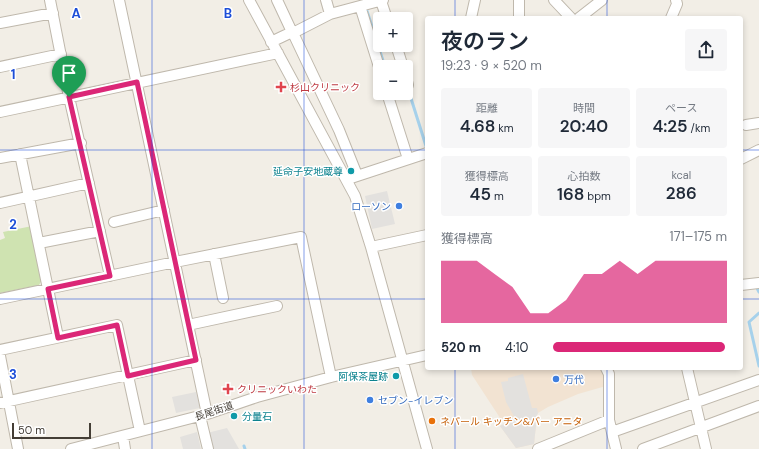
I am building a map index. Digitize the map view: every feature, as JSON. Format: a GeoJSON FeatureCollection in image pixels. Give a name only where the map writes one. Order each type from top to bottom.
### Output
{"type":"FeatureCollection","features":[{"type":"Feature","properties":{"kind":"street"},"geometry":{"type":"LineString","coordinates":[[50,0],[69,97],[81,143],[110,276]]}},
{"type":"Feature","properties":{"kind":"street"},"geometry":{"type":"LineString","coordinates":[[119,0],[196,360],[208,449]]}},
{"type":"Feature","properties":{"kind":"street"},"geometry":{"type":"LineString","coordinates":[[249,0],[271,42],[352,177]]}},
{"type":"Feature","properties":{"kind":"street"},"geometry":{"type":"LineString","coordinates":[[277,0],[339,130],[352,177],[355,196],[371,247],[427,449]]}},
{"type":"Feature","properties":{"kind":"street"},"geometry":{"type":"LineString","coordinates":[[326,0],[330,14]]}},
{"type":"Feature","properties":{"kind":"street"},"geometry":{"type":"LineString","coordinates":[[271,42],[330,14],[382,0],[385,12]]}},
{"type":"Feature","properties":{"kind":"street"},"geometry":{"type":"LineString","coordinates":[[471,16],[475,0]]}},
{"type":"Feature","properties":{"kind":"street"},"geometry":{"type":"LineString","coordinates":[[519,0],[519,16]]}},
{"type":"Feature","properties":{"kind":"street"},"geometry":{"type":"LineString","coordinates":[[554,0],[569,16]]}},
{"type":"Feature","properties":{"kind":"street"},"geometry":{"type":"LineString","coordinates":[[582,16],[602,0]]}},
{"type":"Feature","properties":{"kind":"street"},"geometry":{"type":"LineString","coordinates":[[672,16],[677,4],[676,0]]}},
{"type":"Feature","properties":{"kind":"street"},"geometry":{"type":"LineString","coordinates":[[360,6],[377,60]]}},
{"type":"Feature","properties":{"kind":"street"},"geometry":{"type":"LineString","coordinates":[[0,23],[53,13]]}},
{"type":"Feature","properties":{"kind":"street"},"geometry":{"type":"LineString","coordinates":[[0,112],[278,53]]}},
{"type":"Feature","properties":{"kind":"street"},"geometry":{"type":"LineString","coordinates":[[0,67],[61,54]]}},
{"type":"Feature","properties":{"kind":"street"},"geometry":{"type":"LineString","coordinates":[[389,100],[408,158]]}},
{"type":"Feature","properties":{"kind":"street"},"geometry":{"type":"LineString","coordinates":[[746,125],[759,123]]}},
{"type":"Feature","properties":{"kind":"street"},"geometry":{"type":"LineString","coordinates":[[0,158],[81,143]]}},
{"type":"Feature","properties":{"kind":"street"},"geometry":{"type":"LineString","coordinates":[[743,157],[759,150]]}},
{"type":"Feature","properties":{"kind":"street"},"geometry":{"type":"LineString","coordinates":[[20,154],[58,338]]}},
{"type":"Feature","properties":{"kind":"street"},"geometry":{"type":"LineString","coordinates":[[352,177],[425,154]]}},
{"type":"Feature","properties":{"kind":"street"},"geometry":{"type":"LineString","coordinates":[[0,203],[89,182]]}},
{"type":"Feature","properties":{"kind":"street"},"geometry":{"type":"LineString","coordinates":[[114,222],[164,210]]}},
{"type":"Feature","properties":{"kind":"street"},"geometry":{"type":"LineString","coordinates":[[39,243],[100,231]]}},
{"type":"Feature","properties":{"kind":"street"},"geometry":{"type":"LineString","coordinates":[[371,247],[425,234]]}},
{"type":"Feature","properties":{"kind":"street"},"geometry":{"type":"LineString","coordinates":[[0,299],[301,237],[331,377]]}},
{"type":"Feature","properties":{"kind":"street"},"geometry":{"type":"LineString","coordinates":[[214,254],[223,298]]}},
{"type":"Feature","properties":{"kind":"street"},"geometry":{"type":"LineString","coordinates":[[743,285],[759,283]]}},
{"type":"Feature","properties":{"kind":"street"},"geometry":{"type":"LineString","coordinates":[[188,325],[277,306]]}},
{"type":"Feature","properties":{"kind":"street"},"geometry":{"type":"LineString","coordinates":[[0,350],[117,325],[140,431]]}},
{"type":"Feature","properties":{"kind":"street","name":"長尾街道"},"geometry":{"type":"LineString","coordinates":[[71,449],[204,415],[256,397],[331,377],[425,355]]}},
{"type":"Feature","properties":{"kind":"street"},"geometry":{"type":"LineString","coordinates":[[0,356],[4,402],[18,449]]}},
{"type":"Feature","properties":{"kind":"street"},"geometry":{"type":"LineString","coordinates":[[4,402],[196,360]]}},
{"type":"Feature","properties":{"kind":"street"},"geometry":{"type":"LineString","coordinates":[[607,370],[609,374],[609,420],[616,449]]}},
{"type":"Feature","properties":{"kind":"street"},"geometry":{"type":"LineString","coordinates":[[687,370],[706,449]]}},
{"type":"Feature","properties":{"kind":"street"},"geometry":{"type":"LineString","coordinates":[[612,432],[759,380]]}},
{"type":"Feature","properties":{"kind":"street"},"geometry":{"type":"LineString","coordinates":[[643,449],[759,406]]}},
{"type":"Feature","properties":{"kind":"street"},"geometry":{"type":"LineString","coordinates":[[538,449],[609,420]]}},
{"type":"Feature","properties":{"kind":"street"},"geometry":{"type":"LineString","coordinates":[[123,436],[125,449]]}},
{"type":"Feature","properties":{"kind":"shaded area"},"geometry":{"type":"Polygon","coordinates":[[[387,191],[395,224],[372,229],[365,196],[387,191]]]}},
{"type":"Feature","properties":{"kind":"shaded area"},"geometry":{"type":"Polygon","coordinates":[[[471,370],[604,370],[606,386],[578,394],[538,413],[535,419],[536,425],[534,444],[516,448],[500,426],[504,424],[472,375],[471,370]]]}},
{"type":"Feature","properties":{"kind":"shaded area"},"geometry":{"type":"Polygon","coordinates":[[[523,374],[532,408],[537,408],[538,413],[535,419],[536,425],[534,444],[516,448],[500,426],[515,418],[506,402],[501,382],[508,381],[508,378],[523,374]]]}},
{"type":"Feature","properties":{"kind":"shaded area"},"geometry":{"type":"Polygon","coordinates":[[[196,392],[200,408],[176,413],[172,397],[196,392]]]}},
{"type":"Feature","properties":{"kind":"shaded area"},"geometry":{"type":"Polygon","coordinates":[[[227,428],[239,449],[210,449],[207,433],[227,428]]]}},
{"type":"Feature","properties":{"kind":"shaded area"},"geometry":{"type":"Polygon","coordinates":[[[197,432],[201,449],[183,449],[180,437],[197,432]]]}},
{"type":"Feature","properties":{"kind":"green space"},"geometry":{"type":"Polygon","coordinates":[[[32,226],[43,278],[39,285],[0,293],[0,240],[5,238],[3,232],[32,226]]]}},
{"type":"Feature","properties":{"kind":"waterway"},"geometry":{"type":"LineString","coordinates":[[367,11],[383,60]]}},
{"type":"Feature","properties":{"kind":"waterway"},"geometry":{"type":"LineString","coordinates":[[412,100],[425,143]]}},
{"type":"Feature","properties":{"kind":"waterway"},"geometry":{"type":"LineString","coordinates":[[757,288],[759,292]]}},
{"type":"Feature","properties":{"kind":"waterway"},"geometry":{"type":"LineString","coordinates":[[759,313],[749,322],[759,366]]}},
{"type":"Feature","properties":{"kind":"place","name":"杉山クリニック"},"geometry":{"type":"Point","coordinates":[281,87]}},
{"type":"Feature","properties":{"kind":"place","name":"延命子安地蔵尊"},"geometry":{"type":"Point","coordinates":[351,171]}},
{"type":"Feature","properties":{"kind":"place","name":"ローソン"},"geometry":{"type":"Point","coordinates":[399,206]}},
{"type":"Feature","properties":{"kind":"place","name":"阿保茶屋跡"},"geometry":{"type":"Point","coordinates":[396,376]}},
{"type":"Feature","properties":{"kind":"place","name":"万代"},"geometry":{"type":"Point","coordinates":[556,379]}},
{"type":"Feature","properties":{"kind":"place","name":"クリニックいわた"},"geometry":{"type":"Point","coordinates":[228,389]}},
{"type":"Feature","properties":{"kind":"place","name":"セブン-イレブン"},"geometry":{"type":"Point","coordinates":[370,400]}},
{"type":"Feature","properties":{"kind":"place","name":"分量石"},"geometry":{"type":"Point","coordinates":[234,416]}},
{"type":"Feature","properties":{"kind":"place","name":"ネパール キッチン&バー アニタ"},"geometry":{"type":"Point","coordinates":[432,421]}},
{"type":"Feature","properties":{"kind":"route"},"geometry":{"type":"LineString","coordinates":[[137,82],[196,360],[128,376],[117,325],[58,338],[48,289],[110,276],[81,143],[69,97],[137,82]]}}]}
